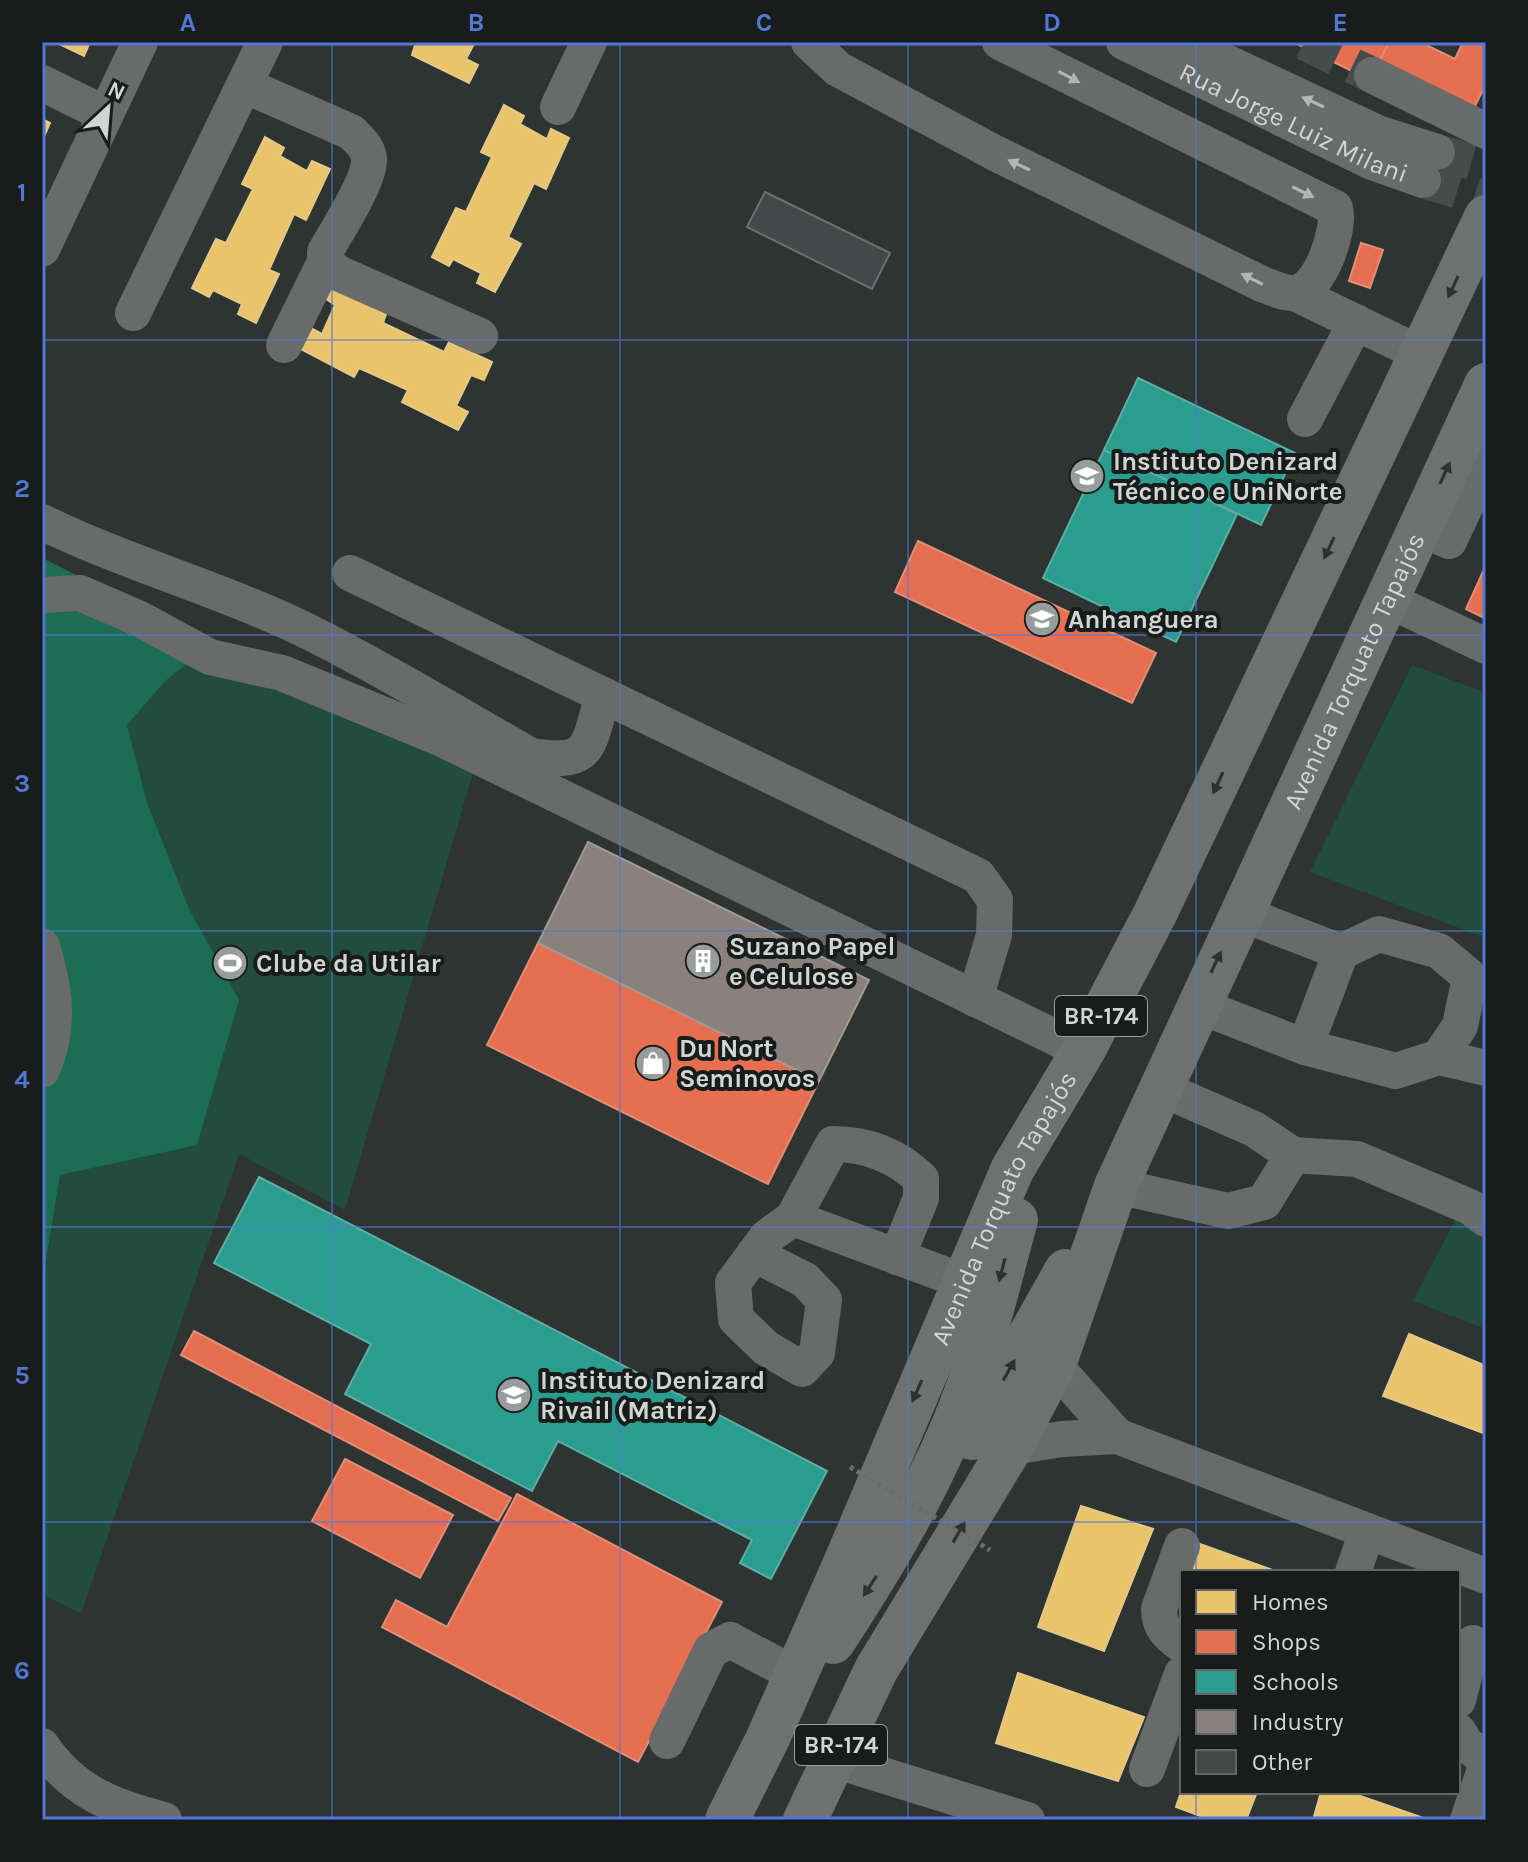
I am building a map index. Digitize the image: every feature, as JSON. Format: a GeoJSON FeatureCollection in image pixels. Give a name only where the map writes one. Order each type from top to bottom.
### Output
{"type":"FeatureCollection","features":[{"type":"Feature","properties":{"kind":"highway","name":"Avenida Torquato Tapajós"},"geometry":{"type":"LineString","coordinates":[[727,1820],[796,1675],[1012,1170],[1083,1051],[1187,848],[1486,217]]}},
{"type":"Feature","properties":{"kind":"highway","name":"Avenida Torquato Tapajós"},"geometry":{"type":"LineString","coordinates":[[805,1820],[876,1670],[1011,1447],[1054,1365],[1116,1186],[1486,385]]}},
{"type":"Feature","properties":{"kind":"highway"},"geometry":{"type":"LineString","coordinates":[[767,1740],[876,1577],[944,1445],[971,1376],[1048,1114]]}},
{"type":"Feature","properties":{"kind":"highway"},"geometry":{"type":"LineString","coordinates":[[876,1670],[916,1554],[943,1491],[1116,1186]]}},
{"type":"Feature","properties":{"kind":"street"},"geometry":{"type":"LineString","coordinates":[[42,249],[140,42]]}},
{"type":"Feature","properties":{"kind":"street"},"geometry":{"type":"LineString","coordinates":[[133,313],[265,42]]}},
{"type":"Feature","properties":{"kind":"street"},"geometry":{"type":"LineString","coordinates":[[558,107],[589,42]]}},
{"type":"Feature","properties":{"kind":"street"},"geometry":{"type":"LineString","coordinates":[[809,42],[838,69],[995,153],[1264,285],[1295,293],[1421,354]]}},
{"type":"Feature","properties":{"kind":"street"},"geometry":{"type":"LineString","coordinates":[[1000,42],[1335,208],[1336,231],[1320,274],[1309,288],[1295,293]]}},
{"type":"Feature","properties":{"kind":"street","name":"Rua Jorge Luiz Milani"},"geometry":{"type":"LineString","coordinates":[[1124,42],[1372,162],[1430,166],[1380,134],[1183,42]]}},
{"type":"Feature","properties":{"kind":"street"},"geometry":{"type":"LineString","coordinates":[[1372,75],[1486,131]]}},
{"type":"Feature","properties":{"kind":"street"},"geometry":{"type":"LineString","coordinates":[[42,83],[105,114]]}},
{"type":"Feature","properties":{"kind":"street"},"geometry":{"type":"LineString","coordinates":[[244,85],[351,132],[364,144],[369,160],[364,179],[325,252],[325,262],[284,345]]}},
{"type":"Feature","properties":{"kind":"street"},"geometry":{"type":"LineString","coordinates":[[325,262],[338,273],[480,336]]}},
{"type":"Feature","properties":{"kind":"street"},"geometry":{"type":"LineString","coordinates":[[1305,419],[1356,322]]}},
{"type":"Feature","properties":{"kind":"street"},"geometry":{"type":"LineString","coordinates":[[1416,535],[1449,541],[1486,463]]}},
{"type":"Feature","properties":{"kind":"street"},"geometry":{"type":"LineString","coordinates":[[1416,535],[1459,564],[1486,511]]}},
{"type":"Feature","properties":{"kind":"street"},"geometry":{"type":"LineString","coordinates":[[42,522],[91,546],[203,587],[312,633],[531,756],[572,759],[581,755],[589,742],[603,695]]}},
{"type":"Feature","properties":{"kind":"street"},"geometry":{"type":"LineString","coordinates":[[350,573],[978,876],[995,900],[994,935],[975,999]]}},
{"type":"Feature","properties":{"kind":"street"},"geometry":{"type":"LineString","coordinates":[[1390,592],[1486,626]]}},
{"type":"Feature","properties":{"kind":"street"},"geometry":{"type":"LineString","coordinates":[[1390,592],[1486,646]]}},
{"type":"Feature","properties":{"kind":"street"},"geometry":{"type":"LineString","coordinates":[[42,595],[80,593],[140,619],[210,657],[282,673],[440,738],[1083,1051]]}},
{"type":"Feature","properties":{"kind":"street"},"geometry":{"type":"LineString","coordinates":[[1240,913],[1341,952]]}},
{"type":"Feature","properties":{"kind":"street"},"geometry":{"type":"LineString","coordinates":[[1197,1005],[1305,1047],[1396,1071],[1439,1057],[1473,1035],[1470,977],[1439,951],[1379,934],[1341,952],[1305,1047]]}},
{"type":"Feature","properties":{"kind":"street"},"geometry":{"type":"LineString","coordinates":[[42,946],[56,999],[53,1044],[42,1070]]}},
{"type":"Feature","properties":{"kind":"street"},"geometry":{"type":"LineString","coordinates":[[1439,1057],[1486,1068]]}},
{"type":"Feature","properties":{"kind":"street"},"geometry":{"type":"LineString","coordinates":[[1160,1088],[1254,1129],[1293,1155],[1357,1159],[1470,1207],[1486,1219]]}},
{"type":"Feature","properties":{"kind":"street"},"geometry":{"type":"LineString","coordinates":[[754,1254],[767,1237],[793,1218],[833,1144],[863,1144],[907,1166],[921,1179],[921,1198],[897,1257]]}},
{"type":"Feature","properties":{"kind":"street"},"geometry":{"type":"LineString","coordinates":[[1116,1186],[1228,1211],[1264,1202],[1293,1155]]}},
{"type":"Feature","properties":{"kind":"street"},"geometry":{"type":"LineString","coordinates":[[793,1218],[965,1282]]}},
{"type":"Feature","properties":{"kind":"street"},"geometry":{"type":"LineString","coordinates":[[1054,1365],[1117,1436]]}},
{"type":"Feature","properties":{"kind":"street"},"geometry":{"type":"LineString","coordinates":[[1011,1447],[1062,1439],[1117,1436],[1486,1576]]}},
{"type":"Feature","properties":{"kind":"street"},"geometry":{"type":"LineString","coordinates":[[1354,1570],[1367,1532]]}},
{"type":"Feature","properties":{"kind":"street"},"geometry":{"type":"LineString","coordinates":[[1180,1644],[1167,1635],[1159,1619],[1159,1609],[1182,1546]]}},
{"type":"Feature","properties":{"kind":"street"},"geometry":{"type":"LineString","coordinates":[[667,1741],[711,1650],[720,1642],[730,1640],[796,1675]]}},
{"type":"Feature","properties":{"kind":"street"},"geometry":{"type":"LineString","coordinates":[[1460,1692],[1473,1643]]}},
{"type":"Feature","properties":{"kind":"street"},"geometry":{"type":"LineString","coordinates":[[1147,1769],[1180,1679]]}},
{"type":"Feature","properties":{"kind":"street"},"geometry":{"type":"LineString","coordinates":[[1460,1734],[1466,1744],[1486,1759]]}},
{"type":"Feature","properties":{"kind":"street"},"geometry":{"type":"LineString","coordinates":[[42,1746],[79,1789],[132,1812],[164,1820]]}},
{"type":"Feature","properties":{"kind":"street"},"geometry":{"type":"LineString","coordinates":[[834,1760],[1027,1820]]}},
{"type":"Feature","properties":{"kind":"street"},"geometry":{"type":"LineString","coordinates":[[1468,1820],[1486,1766]]}},
{"type":"Feature","properties":{"kind":"path"},"geometry":{"type":"LineString","coordinates":[[850,1467],[990,1550]]}},
{"type":"Feature","properties":{"kind":"green space","name":"Clube da Utilar"},"geometry":{"type":"Polygon","coordinates":[[[42,558],[473,773],[345,1210],[239,1154],[81,1614],[42,1594],[42,558]]]}},
{"type":"Feature","properties":{"kind":"green space"},"geometry":{"type":"Polygon","coordinates":[[[42,558],[213,643],[165,681],[127,725],[147,803],[189,909],[239,1000],[197,1145],[60,1175],[42,1284],[42,558]]]}},
{"type":"Feature","properties":{"kind":"green space"},"geometry":{"type":"Polygon","coordinates":[[[1412,665],[1486,693],[1486,938],[1310,872],[1412,665]]]}},
{"type":"Feature","properties":{"kind":"green space"},"geometry":{"type":"Polygon","coordinates":[[[1455,1220],[1486,1239],[1486,1329],[1413,1301],[1455,1220]]]}},
{"type":"Feature","properties":{"kind":"building: Homes"},"geometry":{"type":"Polygon","coordinates":[[[55,42],[90,42],[84,56],[55,42]]]}},
{"type":"Feature","properties":{"kind":"building: Homes"},"geometry":{"type":"Polygon","coordinates":[[[416,42],[475,42],[466,59],[478,65],[469,83],[412,55],[416,42]]]}},
{"type":"Feature","properties":{"kind":"building: Homes"},"geometry":{"type":"Polygon","coordinates":[[[504,105],[524,116],[520,124],[547,139],[551,129],[569,138],[546,189],[534,183],[508,237],[521,244],[495,292],[477,283],[481,273],[453,259],[449,266],[432,257],[456,208],[466,212],[492,157],[481,152],[504,105]]]}},
{"type":"Feature","properties":{"kind":"building: Homes"},"geometry":{"type":"Polygon","coordinates":[[[42,119],[50,123],[43,139],[42,139],[42,119]]]}},
{"type":"Feature","properties":{"kind":"building: Homes"},"geometry":{"type":"Polygon","coordinates":[[[265,137],[284,148],[280,156],[307,171],[312,161],[330,169],[306,220],[294,214],[269,270],[279,274],[256,323],[238,314],[242,304],[213,290],[209,297],[192,288],[216,239],[226,243],[253,189],[242,184],[265,137]]]}},
{"type":"Feature","properties":{"kind":"building: Homes"},"geometry":{"type":"Polygon","coordinates":[[[333,285],[387,311],[383,323],[444,352],[449,342],[492,362],[484,380],[471,375],[456,406],[468,412],[458,430],[402,402],[408,390],[359,368],[354,377],[301,349],[313,329],[322,334],[335,305],[326,299],[333,285]]]}},
{"type":"Feature","properties":{"kind":"building: Homes"},"geometry":{"type":"Polygon","coordinates":[[[1409,1334],[1486,1366],[1486,1434],[1383,1396],[1409,1334]]]}},
{"type":"Feature","properties":{"kind":"building: Homes"},"geometry":{"type":"Polygon","coordinates":[[[1081,1506],[1153,1529],[1104,1651],[1038,1627],[1081,1506]]]}},
{"type":"Feature","properties":{"kind":"building: Homes"},"geometry":{"type":"Polygon","coordinates":[[[1197,1543],[1272,1570],[1189,1570],[1197,1543]]]}},
{"type":"Feature","properties":{"kind":"building: Homes"},"geometry":{"type":"Polygon","coordinates":[[[1018,1673],[1144,1717],[1118,1781],[996,1743],[1018,1673]]]}},
{"type":"Feature","properties":{"kind":"building: Homes"},"geometry":{"type":"Polygon","coordinates":[[[1180,1794],[1256,1794],[1246,1820],[1211,1820],[1176,1807],[1180,1794]]]}},
{"type":"Feature","properties":{"kind":"building: Homes"},"geometry":{"type":"Polygon","coordinates":[[[1320,1794],[1355,1794],[1429,1820],[1313,1820],[1320,1794]]]}},
{"type":"Feature","properties":{"kind":"building: Shops"},"geometry":{"type":"Polygon","coordinates":[[[1293,42],[1389,42],[1370,80],[1293,42]]]}},
{"type":"Feature","properties":{"kind":"building: Shops"},"geometry":{"type":"Polygon","coordinates":[[[1389,42],[1420,42],[1455,59],[1463,42],[1486,42],[1486,84],[1474,108],[1379,62],[1389,42]]]}},
{"type":"Feature","properties":{"kind":"building: Shops"},"geometry":{"type":"Polygon","coordinates":[[[1361,243],[1383,250],[1370,288],[1349,281],[1361,243]]]}},
{"type":"Feature","properties":{"kind":"building: Shops"},"geometry":{"type":"Polygon","coordinates":[[[918,541],[1156,653],[1132,703],[895,592],[918,541]]]}},
{"type":"Feature","properties":{"kind":"building: Shops"},"geometry":{"type":"Polygon","coordinates":[[[1486,565],[1486,619],[1466,609],[1486,565]]]}},
{"type":"Feature","properties":{"kind":"building: Shops","name":"Du Nort Seminovos"},"geometry":{"type":"Polygon","coordinates":[[[538,943],[819,1081],[768,1184],[487,1045],[538,943]]]}},
{"type":"Feature","properties":{"kind":"building: Shops"},"geometry":{"type":"Polygon","coordinates":[[[194,1331],[511,1498],[498,1521],[181,1355],[194,1331]]]}},
{"type":"Feature","properties":{"kind":"building: Shops"},"geometry":{"type":"Polygon","coordinates":[[[345,1459],[453,1515],[420,1578],[312,1521],[345,1459]]]}},
{"type":"Feature","properties":{"kind":"building: Shops"},"geometry":{"type":"Polygon","coordinates":[[[517,1494],[722,1602],[638,1762],[382,1627],[396,1600],[447,1627],[517,1494]]]}},
{"type":"Feature","properties":{"kind":"building: Schools"},"geometry":{"type":"Polygon","coordinates":[[[1138,378],[1295,453],[1261,525],[1104,450],[1138,378]]]}},
{"type":"Feature","properties":{"kind":"building: Schools"},"geometry":{"type":"Polygon","coordinates":[[[1104,450],[1237,514],[1176,642],[1043,578],[1104,450]]]}},
{"type":"Feature","properties":{"kind":"building: Schools","name":"Instituto Denizard Rivail (Matriz)"},"geometry":{"type":"Polygon","coordinates":[[[259,1177],[827,1471],[771,1579],[740,1563],[752,1540],[558,1441],[532,1491],[345,1394],[371,1344],[214,1263],[259,1177]]]}},
{"type":"Feature","properties":{"kind":"building: Industry","name":"Suzano Papel e Celulose"},"geometry":{"type":"Polygon","coordinates":[[[588,842],[869,980],[819,1081],[538,943],[588,842]]]}},
{"type":"Feature","properties":{"kind":"building: Other"},"geometry":{"type":"Polygon","coordinates":[[[765,192],[890,253],[872,289],[747,227],[765,192]]]}},
{"type":"Feature","properties":{"kind":"tunnel"},"geometry":{"type":"LineString","coordinates":[[1304,42],[1372,75]]}},
{"type":"Feature","properties":{"kind":"tunnel"},"geometry":{"type":"LineString","coordinates":[[1437,152],[1486,166]]}},
{"type":"Feature","properties":{"kind":"tunnel"},"geometry":{"type":"LineString","coordinates":[[1423,180],[1486,199]]}},
{"type":"Feature","properties":{"kind":"place","name":"Instituto Denizard Técnico e UniNorte"},"geometry":{"type":"Point","coordinates":[1087,476]}},
{"type":"Feature","properties":{"kind":"place","name":"Anhanguera"},"geometry":{"type":"Point","coordinates":[1042,619]}},
{"type":"Feature","properties":{"kind":"place","name":"Suzano Papel e Celulose"},"geometry":{"type":"Point","coordinates":[703,961]}},
{"type":"Feature","properties":{"kind":"place","name":"Clube da Utilar"},"geometry":{"type":"Point","coordinates":[230,963]}},
{"type":"Feature","properties":{"kind":"place","name":"Du Nort Seminovos"},"geometry":{"type":"Point","coordinates":[653,1063]}},
{"type":"Feature","properties":{"kind":"place","name":"Instituto Denizard Rivail (Matriz)"},"geometry":{"type":"Point","coordinates":[514,1395]}}]}
